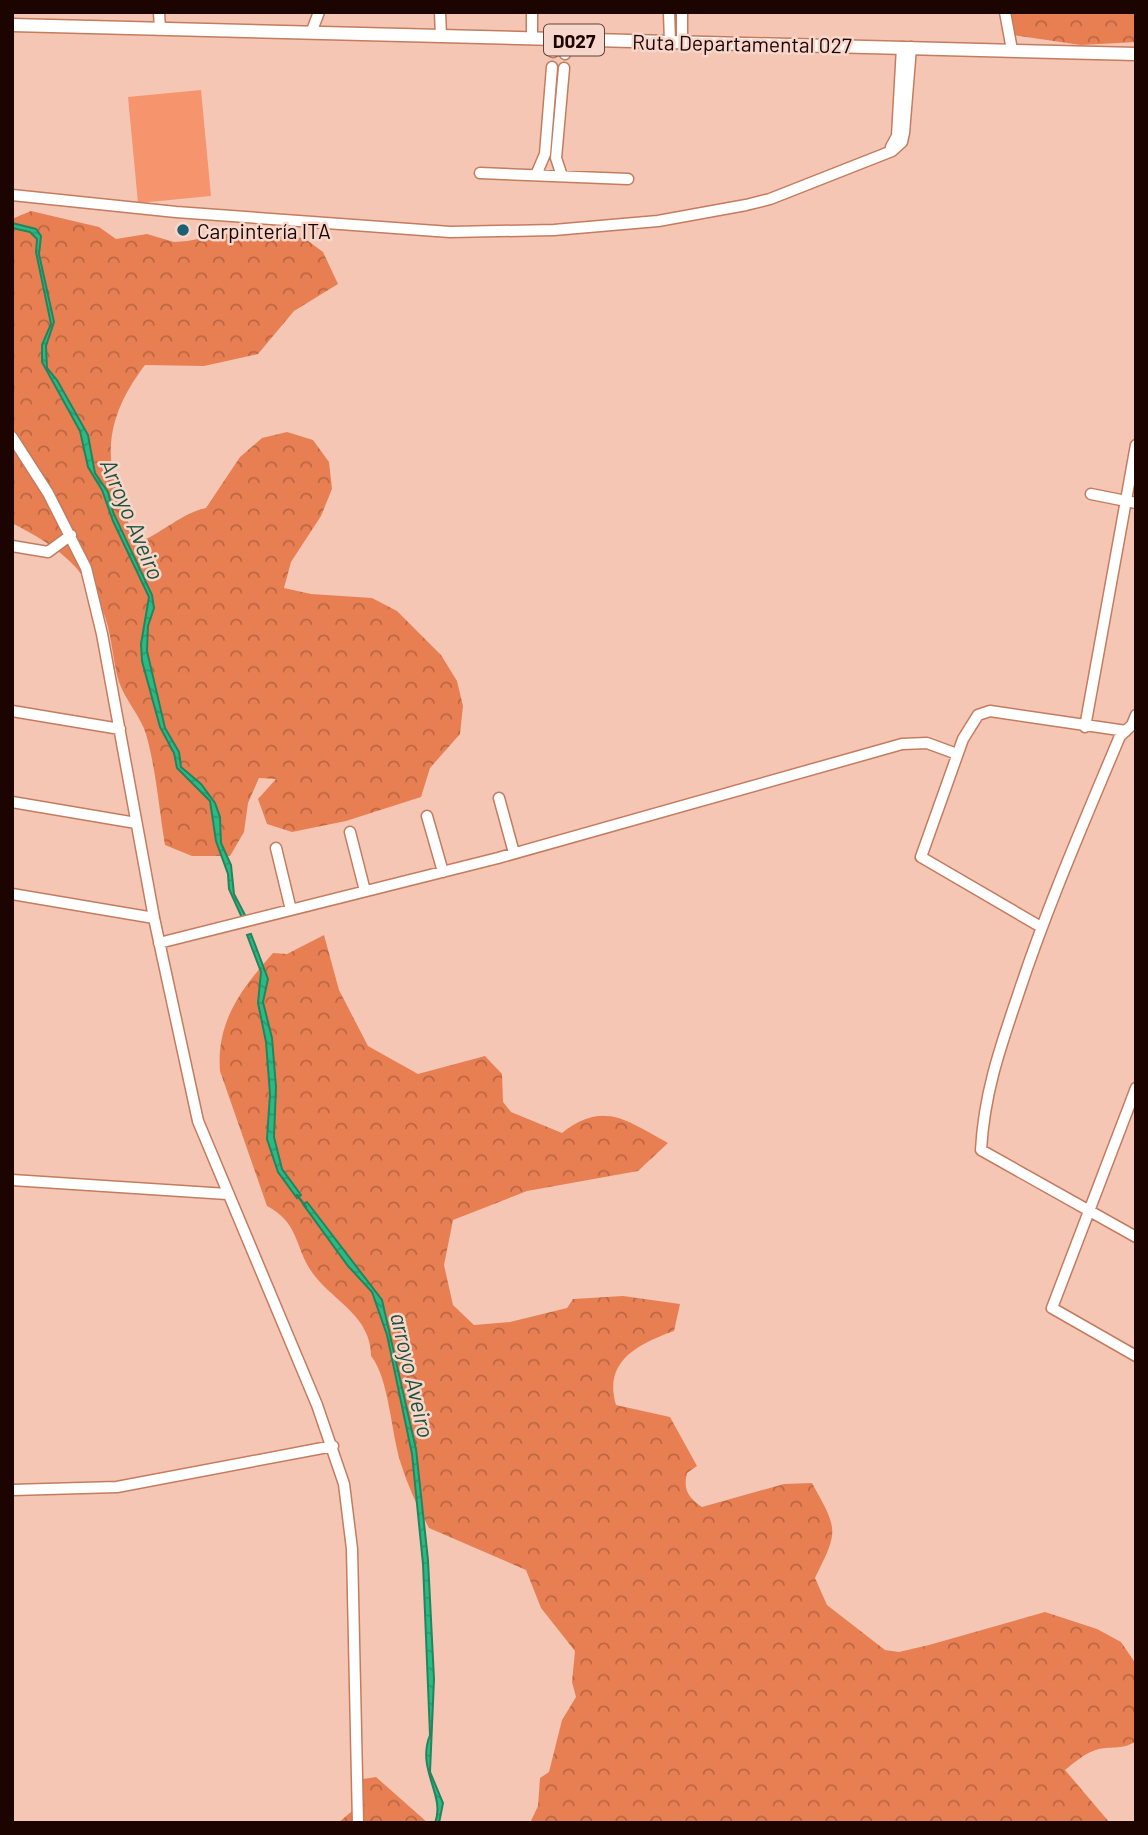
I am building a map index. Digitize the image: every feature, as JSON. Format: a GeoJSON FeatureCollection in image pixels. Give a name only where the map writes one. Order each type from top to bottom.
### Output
{"type":"FeatureCollection","features":[{"type":"Feature","properties":{"kind":"main road","name":"Ruta Departamental 027"},"geometry":{"type":"LineString","coordinates":[[12,25],[533,38],[558,44],[676,42],[1136,54]]}},
{"type":"Feature","properties":{"kind":"street"},"geometry":{"type":"LineString","coordinates":[[159,12],[160,29]]}},
{"type":"Feature","properties":{"kind":"street"},"geometry":{"type":"LineString","coordinates":[[311,33],[318,12]]}},
{"type":"Feature","properties":{"kind":"street"},"geometry":{"type":"LineString","coordinates":[[440,12],[441,36]]}},
{"type":"Feature","properties":{"kind":"street"},"geometry":{"type":"LineString","coordinates":[[532,12],[533,38]]}},
{"type":"Feature","properties":{"kind":"street"},"geometry":{"type":"LineString","coordinates":[[669,12],[676,42]]}},
{"type":"Feature","properties":{"kind":"street"},"geometry":{"type":"LineString","coordinates":[[676,42],[682,12]]}},
{"type":"Feature","properties":{"kind":"street"},"geometry":{"type":"LineString","coordinates":[[1005,12],[1012,50]]}},
{"type":"Feature","properties":{"kind":"street"},"geometry":{"type":"LineString","coordinates":[[558,44],[565,54]]}},
{"type":"Feature","properties":{"kind":"street"},"geometry":{"type":"LineString","coordinates":[[12,195],[176,212],[436,232],[554,230],[658,220],[746,205],[888,152],[897,136],[906,47]]}},
{"type":"Feature","properties":{"kind":"street"},"geometry":{"type":"LineString","coordinates":[[536,176],[545,153],[551,67]]}},
{"type":"Feature","properties":{"kind":"street"},"geometry":{"type":"LineString","coordinates":[[562,176],[556,158],[564,68]]}},
{"type":"Feature","properties":{"kind":"street"},"geometry":{"type":"LineString","coordinates":[[481,173],[628,179]]}},
{"type":"Feature","properties":{"kind":"street"},"geometry":{"type":"LineString","coordinates":[[12,437],[71,535],[86,568],[98,613],[154,919],[198,1121],[333,1446],[347,1500],[352,1549],[358,1823]]}},
{"type":"Feature","properties":{"kind":"street"},"geometry":{"type":"LineString","coordinates":[[1084,727],[1130,502],[1136,445]]}},
{"type":"Feature","properties":{"kind":"street"},"geometry":{"type":"LineString","coordinates":[[1091,495],[1130,502]]}},
{"type":"Feature","properties":{"kind":"street"},"geometry":{"type":"LineString","coordinates":[[12,546],[48,552],[71,535]]}},
{"type":"Feature","properties":{"kind":"street"},"geometry":{"type":"LineString","coordinates":[[12,710],[120,729]]}},
{"type":"Feature","properties":{"kind":"street"},"geometry":{"type":"LineString","coordinates":[[1041,927],[921,857],[968,728],[978,715],[990,711],[1084,727],[1126,731]]}},
{"type":"Feature","properties":{"kind":"street"},"geometry":{"type":"LineString","coordinates":[[1136,715],[1120,736],[1041,927],[991,1079],[983,1109],[981,1150],[1136,1237]]}},
{"type":"Feature","properties":{"kind":"street"},"geometry":{"type":"LineString","coordinates":[[159,943],[514,853],[902,744],[927,743],[957,754]]}},
{"type":"Feature","properties":{"kind":"street"},"geometry":{"type":"LineString","coordinates":[[499,798],[514,853]]}},
{"type":"Feature","properties":{"kind":"street"},"geometry":{"type":"LineString","coordinates":[[12,802],[136,823]]}},
{"type":"Feature","properties":{"kind":"street"},"geometry":{"type":"LineString","coordinates":[[427,816],[443,872]]}},
{"type":"Feature","properties":{"kind":"street"},"geometry":{"type":"LineString","coordinates":[[350,832],[365,891]]}},
{"type":"Feature","properties":{"kind":"street"},"geometry":{"type":"LineString","coordinates":[[276,848],[291,910]]}},
{"type":"Feature","properties":{"kind":"street"},"geometry":{"type":"LineString","coordinates":[[12,894],[154,919]]}},
{"type":"Feature","properties":{"kind":"street"},"geometry":{"type":"LineString","coordinates":[[1136,1088],[1052,1308],[1136,1356]]}},
{"type":"Feature","properties":{"kind":"street"},"geometry":{"type":"LineString","coordinates":[[12,1180],[227,1195]]}},
{"type":"Feature","properties":{"kind":"street"},"geometry":{"type":"LineString","coordinates":[[12,1490],[117,1487],[333,1446]]}},
{"type":"Feature","properties":{"kind":"green space"},"geometry":{"type":"Polygon","coordinates":[[[1002,12],[1136,12],[1136,42],[1081,45],[1012,35],[1002,12]]]}},
{"type":"Feature","properties":{"kind":"green space"},"geometry":{"type":"Polygon","coordinates":[[[31,211],[99,227],[116,239],[147,234],[174,242],[232,233],[304,238],[323,252],[338,284],[294,311],[258,354],[204,366],[145,365],[119,410],[111,452],[113,473],[118,495],[138,543],[189,514],[206,508],[240,457],[262,438],[287,432],[313,440],[329,462],[332,489],[321,516],[291,562],[284,588],[311,594],[372,598],[397,611],[441,655],[457,681],[463,706],[460,734],[430,768],[421,797],[346,821],[292,832],[267,824],[258,799],[276,779],[259,778],[248,803],[244,832],[230,856],[192,856],[165,845],[146,734],[119,682],[102,609],[86,580],[66,558],[55,548],[12,523],[12,219],[31,211]]]}},
{"type":"Feature","properties":{"kind":"green space"},"geometry":{"type":"Polygon","coordinates":[[[324,935],[339,990],[368,1046],[418,1074],[485,1056],[502,1074],[503,1102],[511,1112],[562,1133],[591,1118],[615,1117],[628,1121],[668,1143],[638,1171],[527,1191],[453,1220],[444,1265],[453,1305],[474,1325],[510,1322],[567,1308],[573,1299],[623,1296],[680,1304],[674,1331],[636,1349],[619,1366],[613,1390],[616,1405],[670,1417],[697,1466],[687,1473],[686,1489],[702,1507],[784,1484],[812,1483],[827,1511],[832,1530],[828,1550],[815,1578],[827,1605],[885,1650],[899,1652],[929,1645],[1045,1612],[1097,1629],[1121,1642],[1136,1664],[1136,1741],[1122,1747],[1094,1750],[1065,1770],[1110,1823],[530,1823],[538,1806],[540,1778],[549,1772],[562,1720],[576,1697],[572,1682],[575,1651],[541,1608],[526,1570],[429,1528],[401,1464],[386,1392],[371,1356],[365,1331],[359,1320],[314,1275],[286,1221],[267,1206],[220,1071],[222,1036],[227,1021],[233,1006],[251,979],[273,953],[287,954],[324,935]]]}},
{"type":"Feature","properties":{"kind":"green space"},"geometry":{"type":"Polygon","coordinates":[[[376,1777],[428,1823],[338,1823],[358,1806],[357,1780],[376,1777]]]}},
{"type":"Feature","properties":{"kind":"shaded area"},"geometry":{"type":"Polygon","coordinates":[[[201,90],[211,196],[138,203],[128,97],[201,90]]]}},
{"type":"Feature","properties":{"kind":"water"},"geometry":{"type":"Polygon","coordinates":[[[12,223],[36,229],[41,236],[39,254],[54,322],[46,346],[47,368],[57,380],[88,435],[95,473],[108,492],[113,512],[152,595],[154,608],[148,626],[147,651],[165,728],[179,752],[181,767],[201,784],[215,803],[220,817],[221,843],[231,865],[234,894],[245,915],[243,920],[229,889],[228,874],[216,841],[210,801],[177,768],[174,753],[160,727],[142,661],[141,644],[149,597],[113,521],[102,490],[88,467],[80,431],[42,362],[42,345],[51,324],[36,252],[37,239],[30,232],[12,228],[12,223]]]}},
{"type":"Feature","properties":{"kind":"water"},"geometry":{"type":"Polygon","coordinates":[[[251,934],[268,979],[263,1002],[272,1038],[276,1087],[274,1137],[282,1169],[301,1195],[297,1198],[278,1172],[267,1139],[270,1094],[266,1042],[258,1003],[261,972],[247,935],[251,934]]]}},
{"type":"Feature","properties":{"kind":"water"},"geometry":{"type":"Polygon","coordinates":[[[307,1202],[382,1300],[416,1449],[428,1560],[434,1679],[430,1772],[443,1803],[439,1823],[435,1823],[437,1802],[426,1760],[430,1735],[423,1564],[412,1454],[387,1335],[372,1292],[348,1266],[303,1204],[307,1202]]]}},
{"type":"Feature","properties":{"kind":"waterway","name":"arroyo Aveiro"},"geometry":{"type":"LineString","coordinates":[[297,1195],[306,1207]]}},
{"type":"Feature","properties":{"kind":"place","name":"Carpintería ITA"},"geometry":{"type":"Point","coordinates":[183,230]}},
{"type":"Feature","properties":{"kind":"water label","name":"Arroyo Aveiro"},"geometry":{"type":"Point","coordinates":[133,519]}}]}
